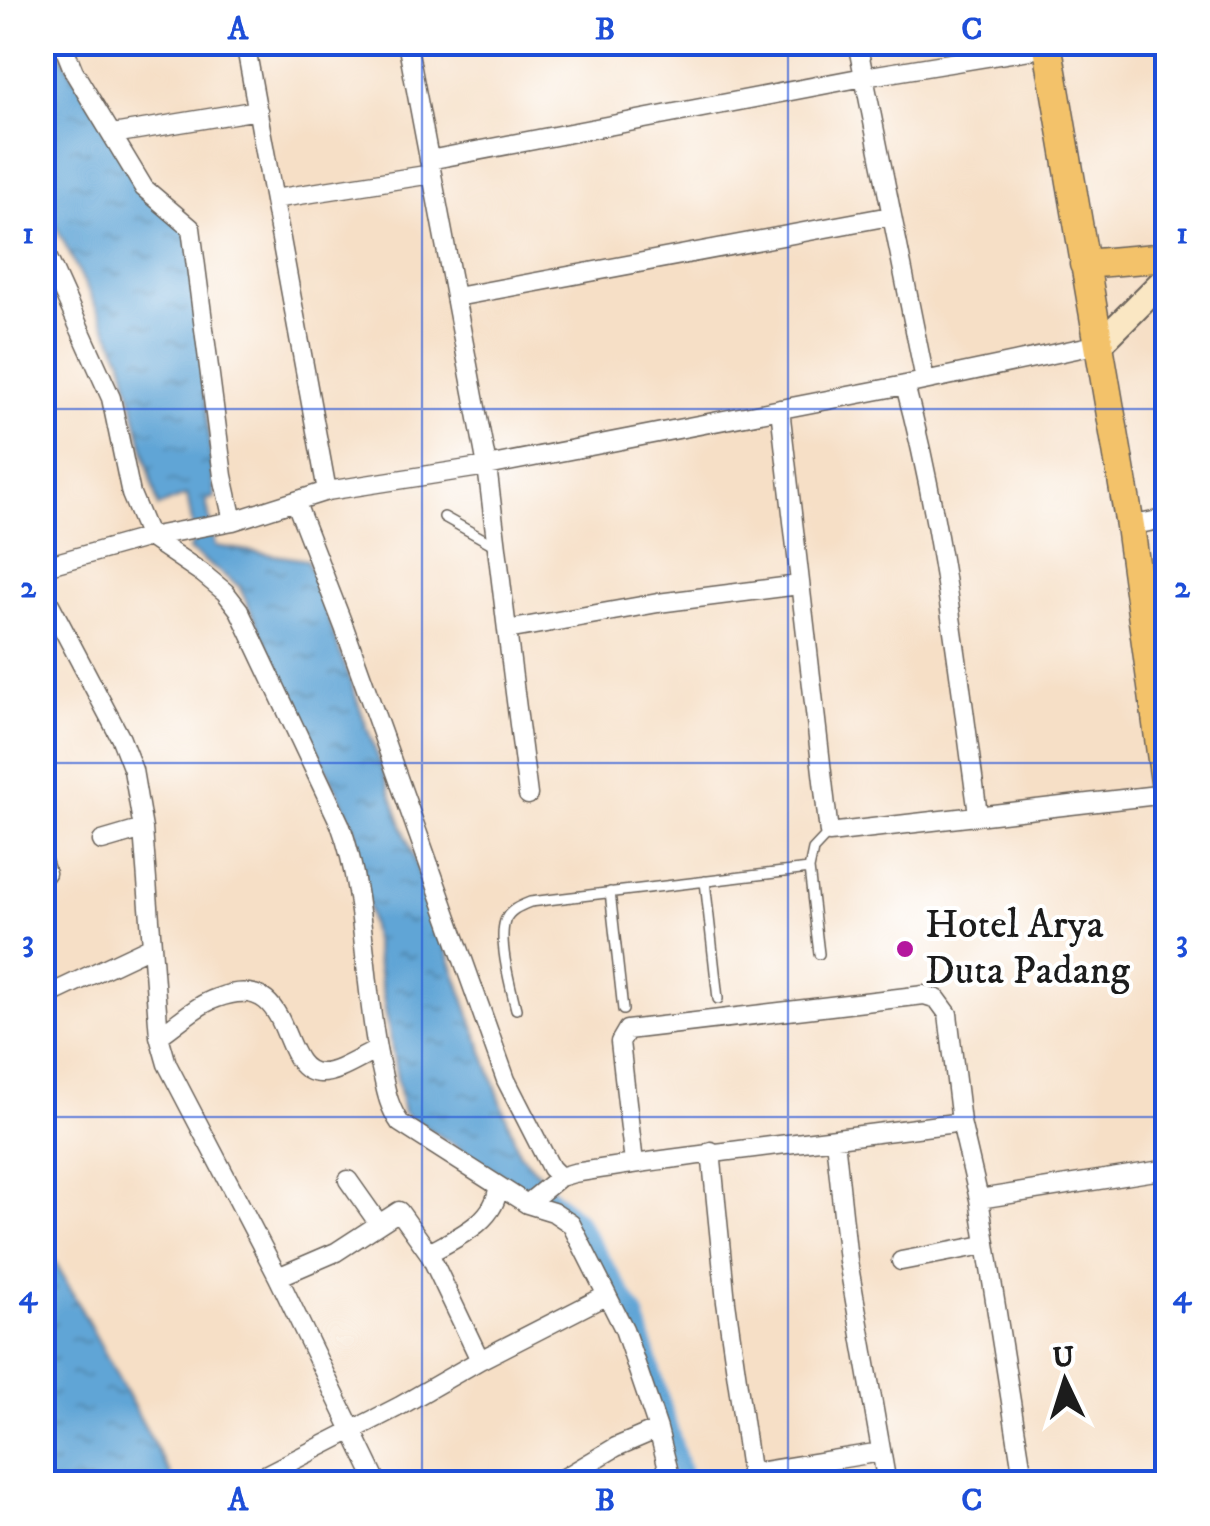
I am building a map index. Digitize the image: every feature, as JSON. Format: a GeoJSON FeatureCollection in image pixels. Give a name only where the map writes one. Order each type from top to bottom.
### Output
{"type":"FeatureCollection","features":[{"type":"Feature","properties":{"kind":"main road"},"geometry":{"type":"LineString","coordinates":[[1047,45],[1130,526],[1167,799]]}},
{"type":"Feature","properties":{"kind":"main road"},"geometry":{"type":"LineString","coordinates":[[1084,264],[1168,257]]}},
{"type":"Feature","properties":{"kind":"main road"},"geometry":{"type":"LineString","coordinates":[[1100,344],[1168,276]]}},
{"type":"Feature","properties":{"kind":"street"},"geometry":{"type":"LineString","coordinates":[[62,42],[74,72],[144,188],[190,228],[228,522]]}},
{"type":"Feature","properties":{"kind":"street"},"geometry":{"type":"LineString","coordinates":[[245,42],[326,491]]}},
{"type":"Feature","properties":{"kind":"street"},"geometry":{"type":"LineString","coordinates":[[407,42],[486,466],[528,794]]}},
{"type":"Feature","properties":{"kind":"street"},"geometry":{"type":"LineString","coordinates":[[858,42],[925,380]]}},
{"type":"Feature","properties":{"kind":"street"},"geometry":{"type":"LineString","coordinates":[[274,199],[864,77],[1047,45]]}},
{"type":"Feature","properties":{"kind":"street"},"geometry":{"type":"LineString","coordinates":[[113,134],[258,110]]}},
{"type":"Feature","properties":{"kind":"street"},"geometry":{"type":"LineString","coordinates":[[456,296],[890,216]]}},
{"type":"Feature","properties":{"kind":"street"},"geometry":{"type":"LineString","coordinates":[[42,245],[111,398],[131,494],[149,537],[202,573],[225,592],[238,610],[340,824],[350,857],[377,1050],[390,1106],[400,1123],[498,1186],[571,1224],[624,1329],[672,1484]]}},
{"type":"Feature","properties":{"kind":"street"},"geometry":{"type":"LineString","coordinates":[[42,567],[149,537],[228,522],[326,491],[486,466],[1100,344]]}},
{"type":"Feature","properties":{"kind":"street"},"geometry":{"type":"LineString","coordinates":[[905,385],[940,543],[978,814]]}},
{"type":"Feature","properties":{"kind":"street"},"geometry":{"type":"LineString","coordinates":[[780,408],[829,834],[978,814],[1167,799]]}},
{"type":"Feature","properties":{"kind":"street"},"geometry":{"type":"LineString","coordinates":[[296,503],[506,1080],[555,1182]]}},
{"type":"Feature","properties":{"kind":"street"},"geometry":{"type":"LineString","coordinates":[[1130,526],[1168,518]]}},
{"type":"Feature","properties":{"kind":"street"},"geometry":{"type":"LineString","coordinates":[[506,630],[658,603],[800,585]]}},
{"type":"Feature","properties":{"kind":"street"},"geometry":{"type":"LineString","coordinates":[[42,589],[133,770],[144,829],[159,1036],[167,1064],[278,1277],[378,1484]]}},
{"type":"Feature","properties":{"kind":"street"},"geometry":{"type":"LineString","coordinates":[[102,841],[144,829]]}},
{"type":"Feature","properties":{"kind":"street"},"geometry":{"type":"LineString","coordinates":[[42,862],[46,873],[42,877]]}},
{"type":"Feature","properties":{"kind":"street"},"geometry":{"type":"LineString","coordinates":[[42,998],[150,947]]}},
{"type":"Feature","properties":{"kind":"street"},"geometry":{"type":"LineString","coordinates":[[159,1036],[214,998],[237,992],[258,994],[270,1002],[300,1061],[318,1074],[377,1050]]}},
{"type":"Feature","properties":{"kind":"street"},"geometry":{"type":"LineString","coordinates":[[634,1163],[620,1042],[629,1029],[932,996],[948,1014],[960,1122],[979,1199],[1024,1484]]}},
{"type":"Feature","properties":{"kind":"street"},"geometry":{"type":"LineString","coordinates":[[529,1203],[555,1182],[634,1163],[960,1122]]}},
{"type":"Feature","properties":{"kind":"street"},"geometry":{"type":"LineString","coordinates":[[835,1139],[848,1262],[887,1484]]}},
{"type":"Feature","properties":{"kind":"street"},"geometry":{"type":"LineString","coordinates":[[711,1151],[726,1302],[752,1478],[881,1452]]}},
{"type":"Feature","properties":{"kind":"street"},"geometry":{"type":"LineString","coordinates":[[979,1199],[1168,1169]]}},
{"type":"Feature","properties":{"kind":"street"},"geometry":{"type":"LineString","coordinates":[[348,1180],[379,1224]]}},
{"type":"Feature","properties":{"kind":"street"},"geometry":{"type":"LineString","coordinates":[[429,1252],[488,1213],[498,1200],[498,1186]]}},
{"type":"Feature","properties":{"kind":"street"},"geometry":{"type":"LineString","coordinates":[[278,1277],[336,1252],[398,1211],[429,1252],[480,1360]]}},
{"type":"Feature","properties":{"kind":"street"},"geometry":{"type":"LineString","coordinates":[[901,1260],[984,1245]]}},
{"type":"Feature","properties":{"kind":"street"},"geometry":{"type":"LineString","coordinates":[[257,1484],[261,1477],[608,1295]]}},
{"type":"Feature","properties":{"kind":"street"},"geometry":{"type":"LineString","coordinates":[[554,1484],[616,1447],[658,1429]]}},
{"type":"Feature","properties":{"kind":"lane"},"geometry":{"type":"LineString","coordinates":[[444,516],[494,545]]}},
{"type":"Feature","properties":{"kind":"lane"},"geometry":{"type":"LineString","coordinates":[[818,954],[809,869],[813,850],[829,834]]}},
{"type":"Feature","properties":{"kind":"lane"},"geometry":{"type":"LineString","coordinates":[[516,1009],[504,938],[505,920],[514,909],[530,902],[809,869]]}},
{"type":"Feature","properties":{"kind":"lane"},"geometry":{"type":"LineString","coordinates":[[705,881],[718,999]]}},
{"type":"Feature","properties":{"kind":"lane"},"geometry":{"type":"LineString","coordinates":[[610,892],[623,1010]]}},
{"type":"Feature","properties":{"kind":"water"},"geometry":{"type":"Polygon","coordinates":[[[43,43],[54,43],[148,197],[188,226],[215,497],[206,501],[215,546],[307,560],[519,1152],[543,1178],[525,1189],[403,1113],[354,827],[239,586],[189,550],[195,539],[187,495],[158,507],[122,359],[43,200],[43,43]]]}},
{"type":"Feature","properties":{"kind":"water"},"geometry":{"type":"Polygon","coordinates":[[[43,1239],[175,1483],[43,1483],[43,1239]]]}},
{"type":"Feature","properties":{"kind":"waterway"},"geometry":{"type":"LineString","coordinates":[[534,1184],[576,1221],[635,1316],[684,1484]]}},
{"type":"Feature","properties":{"kind":"place","name":"Hotel Arya Duta Padang"},"geometry":{"type":"Point","coordinates":[905,949]}}]}
